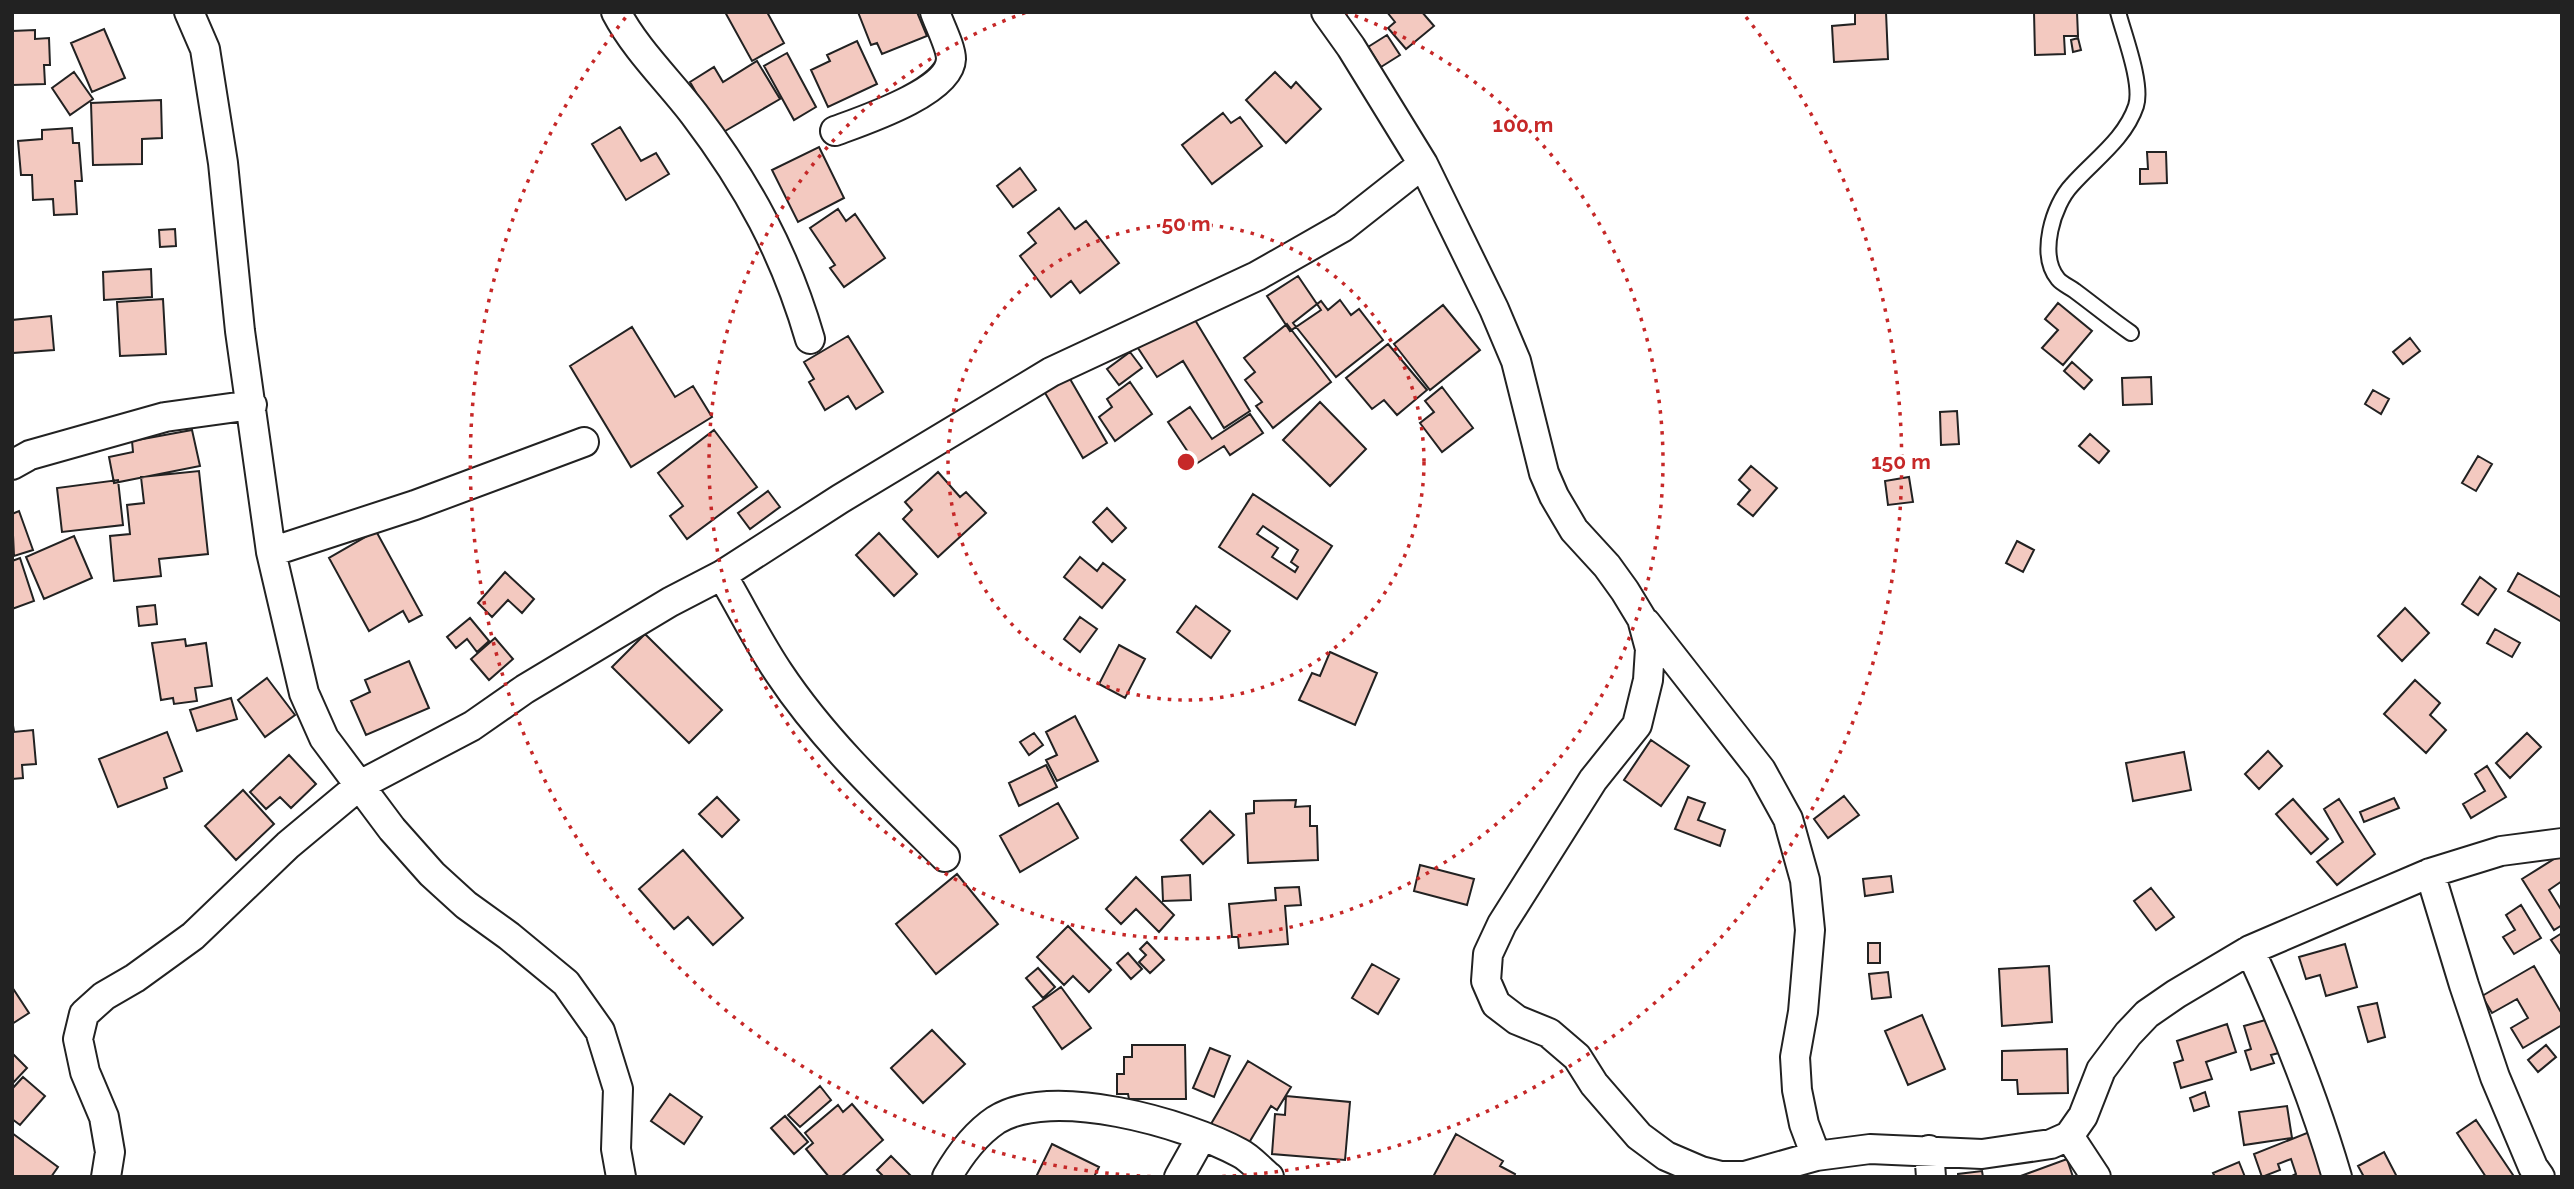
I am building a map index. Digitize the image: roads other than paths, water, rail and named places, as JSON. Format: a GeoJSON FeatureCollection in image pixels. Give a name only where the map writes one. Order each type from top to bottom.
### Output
{"type":"FeatureCollection","features":[{"type":"Feature","properties":{"kind":"street"},"geometry":{"type":"LineString","coordinates":[[189,12],[205,49],[223,163],[240,331],[271,552],[304,694],[324,738],[392,828],[432,874],[466,905],[566,983],[600,1031],[618,1089],[617,1149],[621,1177]]}},
{"type":"Feature","properties":{"kind":"street"},"geometry":{"type":"LineString","coordinates":[[616,12],[647,58],[680,96],[739,176],[764,219],[796,291],[810,339]]}},
{"type":"Feature","properties":{"kind":"street"},"geometry":{"type":"LineString","coordinates":[[835,131],[881,114],[939,82],[949,69],[951,56],[935,12]]}},
{"type":"Feature","properties":{"kind":"street"},"geometry":{"type":"LineString","coordinates":[[1326,12],[1351,47],[1423,164],[1494,309],[1516,361],[1544,473],[1554,496],[1574,530],[1619,583],[1642,619],[1761,769],[1788,818],[1805,880],[1810,930],[1796,1057],[1797,1090],[1804,1124],[1816,1156]]}},
{"type":"Feature","properties":{"kind":"street"},"geometry":{"type":"LineString","coordinates":[[106,1177],[110,1152],[104,1117],[85,1072],[78,1039],[84,1014],[104,996],[135,978],[193,936],[289,845],[360,785],[472,726],[525,689],[670,602],[722,575],[875,477],[1051,372],[1257,276],[1343,227],[1423,164]]}},
{"type":"Feature","properties":{"kind":"street"},"geometry":{"type":"LineString","coordinates":[[12,465],[30,455],[165,417],[252,405]]}},
{"type":"Feature","properties":{"kind":"street"},"geometry":{"type":"LineString","coordinates":[[271,552],[415,505],[584,442]]}},
{"type":"Feature","properties":{"kind":"street"},"geometry":{"type":"LineString","coordinates":[[722,575],[778,672],[823,731],[868,781],[945,858]]}},
{"type":"Feature","properties":{"kind":"street"},"geometry":{"type":"LineString","coordinates":[[1642,619],[1650,649],[1648,680],[1637,725],[1594,780],[1502,924],[1488,954],[1486,982],[1496,1004],[1517,1020],[1549,1033],[1577,1057],[1594,1084],[1639,1136],[1667,1156],[1700,1171],[1721,1176],[1745,1176],[1816,1156],[1870,1149],[1930,1164],[2051,1144],[2069,1136],[2083,1116],[2101,1070],[2147,1014],[2250,950],[2430,873],[2501,851],[2554,844],[2562,818]]}},
{"type":"Feature","properties":{"kind":"street"},"geometry":{"type":"LineString","coordinates":[[2430,873],[2495,1077],[2533,1167],[2540,1177]]}},
{"type":"Feature","properties":{"kind":"street"},"geometry":{"type":"LineString","coordinates":[[2250,950],[2287,1029],[2320,1119],[2337,1177]]}},
{"type":"Feature","properties":{"kind":"street"},"geometry":{"type":"LineString","coordinates":[[947,1177],[974,1138],[997,1120],[1033,1107],[1069,1106],[1120,1112],[1202,1136],[1242,1154],[1269,1177]]}},
{"type":"Feature","properties":{"kind":"street"},"geometry":{"type":"LineString","coordinates":[[1179,1177],[1202,1136]]}},
{"type":"Feature","properties":{"kind":"street"},"geometry":{"type":"LineString","coordinates":[[2069,1136],[2096,1177]]}},
{"type":"Feature","properties":{"kind":"lane"},"geometry":{"type":"LineString","coordinates":[[2118,12],[2135,74],[2137,104],[2125,128],[2102,156],[2070,187],[2051,220],[2050,245],[2051,266],[2058,279],[2131,333]]}}]}
